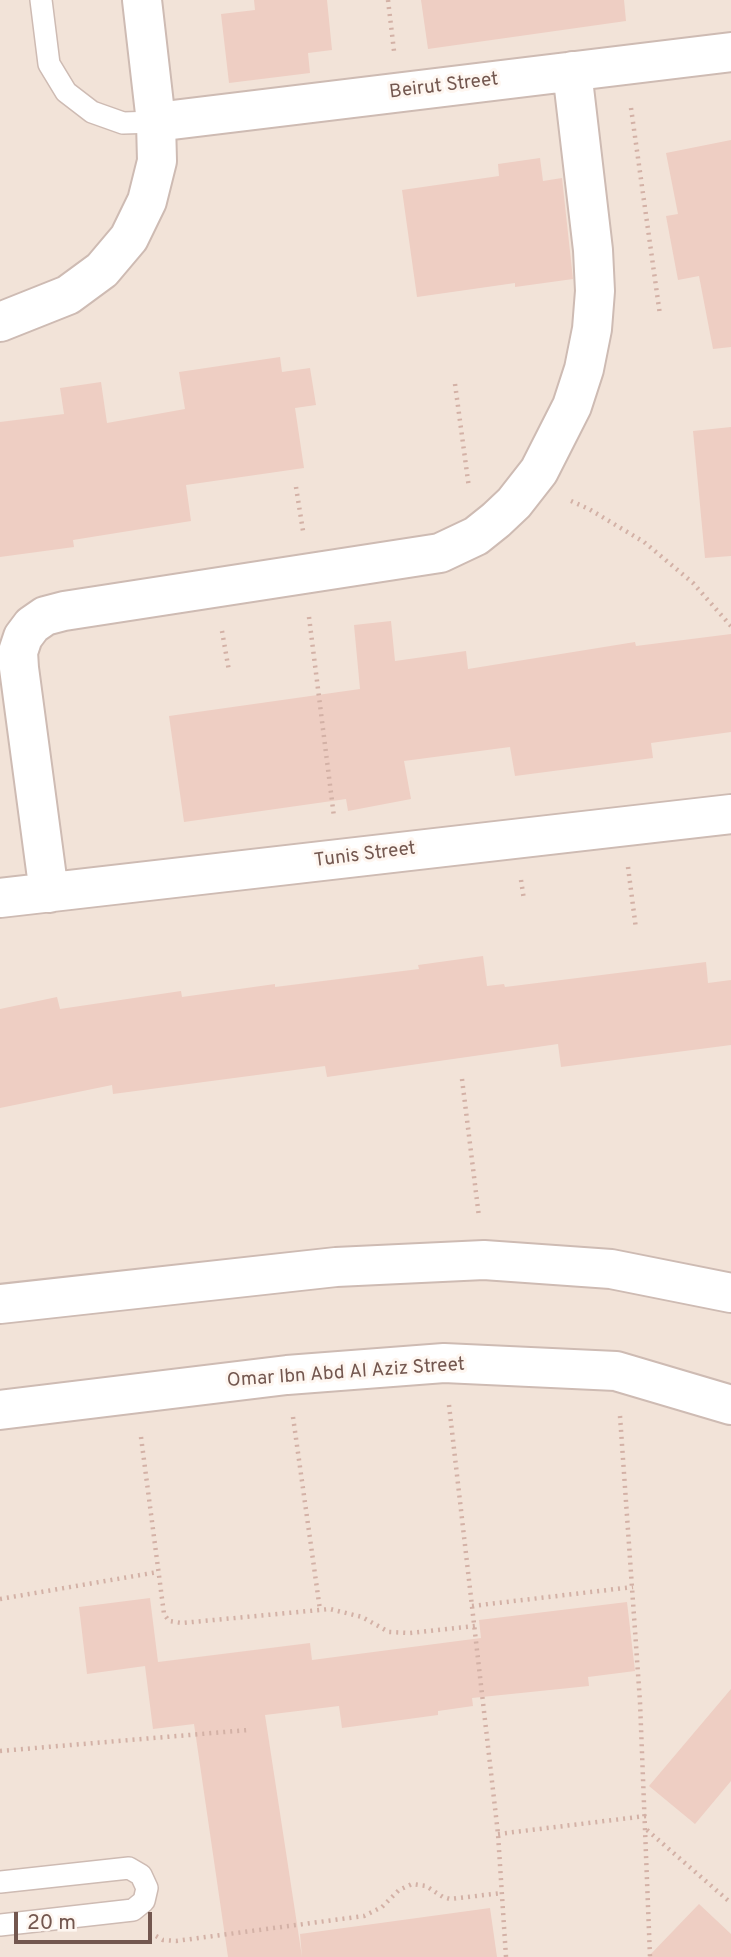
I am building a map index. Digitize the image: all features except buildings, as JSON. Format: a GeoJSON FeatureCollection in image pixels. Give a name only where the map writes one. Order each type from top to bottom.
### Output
{"type":"FeatureCollection","features":[{"type":"Feature","properties":{"kind":"street"},"geometry":{"type":"LineString","coordinates":[[0,322],[68,295],[102,270],[129,238],[147,201],[157,161],[156,122],[142,0]]}},
{"type":"Feature","properties":{"kind":"street","name":"Beirut Street"},"geometry":{"type":"LineString","coordinates":[[156,122],[731,51]]}},
{"type":"Feature","properties":{"kind":"street"},"geometry":{"type":"LineString","coordinates":[[49,893],[19,668],[18,652],[23,637],[32,625],[45,616],[64,611],[440,553],[476,536],[514,503],[530,483],[555,442],[572,406],[584,369],[592,329],[595,291],[593,250],[572,71]]}},
{"type":"Feature","properties":{"kind":"street","name":"Tunis Street"},"geometry":{"type":"LineString","coordinates":[[0,898],[731,814]]}},
{"type":"Feature","properties":{"kind":"street"},"geometry":{"type":"LineString","coordinates":[[0,1304],[336,1266],[484,1260],[611,1269],[731,1293]]}},
{"type":"Feature","properties":{"kind":"street","name":"Omar Ibn Abd Al Aziz Street"},"geometry":{"type":"LineString","coordinates":[[0,1410],[287,1375],[444,1363],[616,1371],[731,1405]]}},
{"type":"Feature","properties":{"kind":"lane"},"geometry":{"type":"LineString","coordinates":[[41,0],[48,64],[66,92],[92,112],[123,123],[156,122]]}},
{"type":"Feature","properties":{"kind":"lane"},"geometry":{"type":"LineString","coordinates":[[0,1882],[129,1868],[141,1875],[147,1888],[144,1901],[133,1910],[0,1925]]}},
{"type":"Feature","properties":{"kind":"path"},"geometry":{"type":"LineString","coordinates":[[625,65],[660,315]]}},
{"type":"Feature","properties":{"kind":"path"},"geometry":{"type":"LineString","coordinates":[[454,384],[476,536]]}},
{"type":"Feature","properties":{"kind":"path"},"geometry":{"type":"LineString","coordinates":[[530,483],[589,509],[644,542],[693,583],[731,626]]}},
{"type":"Feature","properties":{"kind":"path"},"geometry":{"type":"LineString","coordinates":[[304,574],[339,859]]}},
{"type":"Feature","properties":{"kind":"path"},"geometry":{"type":"LineString","coordinates":[[623,827],[636,929]]}},
{"type":"Feature","properties":{"kind":"path"},"geometry":{"type":"LineString","coordinates":[[462,1079],[484,1260]]}},
{"type":"Feature","properties":{"kind":"path"},"geometry":{"type":"LineString","coordinates":[[444,1363],[498,1834],[506,1957]]}},
{"type":"Feature","properties":{"kind":"path"},"geometry":{"type":"LineString","coordinates":[[616,1371],[633,1587],[647,1830],[650,1957]]}},
{"type":"Feature","properties":{"kind":"path"},"geometry":{"type":"LineString","coordinates":[[287,1375],[320,1610]]}},
{"type":"Feature","properties":{"kind":"path"},"geometry":{"type":"LineString","coordinates":[[136,1394],[164,1614],[173,1623],[330,1609],[352,1613],[389,1632],[411,1633],[475,1626]]}},
{"type":"Feature","properties":{"kind":"path"},"geometry":{"type":"LineString","coordinates":[[0,1599],[158,1572]]}},
{"type":"Feature","properties":{"kind":"path"},"geometry":{"type":"LineString","coordinates":[[472,1606],[633,1587]]}},
{"type":"Feature","properties":{"kind":"path"},"geometry":{"type":"LineString","coordinates":[[0,1751],[248,1730]]}},
{"type":"Feature","properties":{"kind":"path"},"geometry":{"type":"LineString","coordinates":[[498,1834],[646,1816]]}},
{"type":"Feature","properties":{"kind":"path"},"geometry":{"type":"LineString","coordinates":[[647,1830],[731,1903]]}},
{"type":"Feature","properties":{"kind":"path"},"geometry":{"type":"LineString","coordinates":[[133,1910],[139,1923],[152,1935],[163,1940],[176,1941],[364,1916],[382,1907],[399,1890],[412,1884],[426,1886],[450,1899],[502,1893]]}},
{"type":"Feature","properties":{"kind":"shaded area"},"geometry":{"type":"Polygon","coordinates":[[[0,0],[731,0],[731,1957],[0,1957],[0,0]]]}}]}
